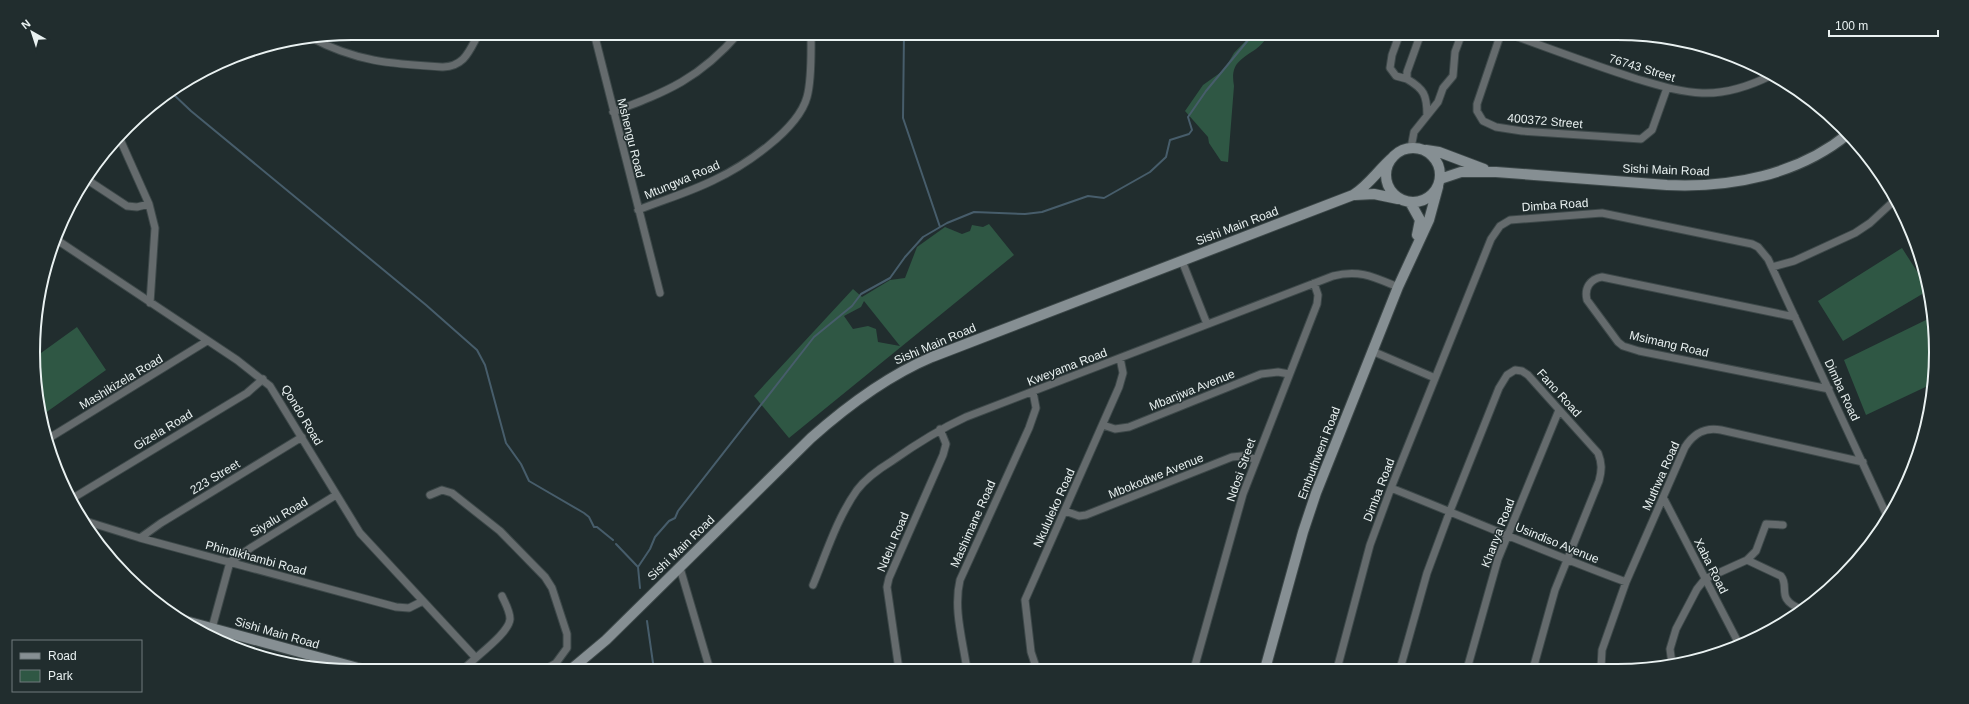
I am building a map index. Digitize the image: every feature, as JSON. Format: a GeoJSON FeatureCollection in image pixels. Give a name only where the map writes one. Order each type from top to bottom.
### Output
{"type":"FeatureCollection","features":[{"type":"Feature","properties":{"kind":"street"},"geometry":{"type":"LineString","coordinates":[[320,42],[334,49],[365,59],[387,63],[452,67],[460,63],[465,58],[475,40]]}},
{"type":"Feature","properties":{"kind":"street","name":"Mshengu Road"},"geometry":{"type":"LineString","coordinates":[[596,40],[660,294]]}},
{"type":"Feature","properties":{"kind":"street"},"geometry":{"type":"LineString","coordinates":[[613,112],[650,98],[684,82],[708,66],[732,40]]}},
{"type":"Feature","properties":{"kind":"street","name":"Mtungwa Road"},"geometry":{"type":"LineString","coordinates":[[638,210],[714,180],[735,168],[790,125],[800,112],[808,96],[811,40]]}},
{"type":"Feature","properties":{"kind":"street"},"geometry":{"type":"LineString","coordinates":[[1397,40],[1392,55],[1390,68],[1396,76],[1407,79],[1422,89],[1427,105],[1427,115]]}},
{"type":"Feature","properties":{"kind":"street"},"geometry":{"type":"LineString","coordinates":[[1407,79],[1407,72],[1418,40]]}},
{"type":"Feature","properties":{"kind":"street"},"geometry":{"type":"LineString","coordinates":[[1411,148],[1414,132],[1438,102],[1443,88],[1453,76],[1455,52],[1459,40]]}},
{"type":"Feature","properties":{"kind":"street","name":"400372 Street"},"geometry":{"type":"LineString","coordinates":[[1499,40],[1477,104],[1479,116],[1483,121],[1492,126],[1522,131],[1641,138],[1652,130],[1667,88]]}},
{"type":"Feature","properties":{"kind":"street","name":"76743 Street"},"geometry":{"type":"LineString","coordinates":[[1527,40],[1619,73],[1667,88],[1697,93],[1728,92],[1756,83],[1766,78]]}},
{"type":"Feature","properties":{"kind":"street","name":"Sishi Main Road"},"geometry":{"type":"LineString","coordinates":[[1439,183],[1461,172],[1496,172],[1668,185],[1721,185],[1771,174],[1798,163],[1827,148],[1844,137]]}},
{"type":"Feature","properties":{"kind":"street"},"geometry":{"type":"LineString","coordinates":[[120,142],[153,217],[156,238],[150,302]]}},
{"type":"Feature","properties":{"kind":"street"},"geometry":{"type":"LineString","coordinates":[[1411,148],[1423,149],[1431,154],[1437,161],[1440,170],[1439,183],[1426,199],[1410,202],[1400,199],[1392,193],[1388,185],[1386,175],[1388,165],[1393,157],[1401,150],[1411,148]]}},
{"type":"Feature","properties":{"kind":"street","name":"Sishi Main Road"},"geometry":{"type":"LineString","coordinates":[[1423,149],[1434,151],[1464,163],[1496,172]]}},
{"type":"Feature","properties":{"kind":"street","name":"Sishi Main Road"},"geometry":{"type":"LineString","coordinates":[[576,664],[606,640],[827,423],[896,374],[932,357],[1353,195],[1368,185],[1383,166],[1393,157]]}},
{"type":"Feature","properties":{"kind":"street"},"geometry":{"type":"LineString","coordinates":[[91,182],[127,206],[137,207],[148,204]]}},
{"type":"Feature","properties":{"kind":"street","name":"Embuthweni Road"},"geometry":{"type":"LineString","coordinates":[[1266,664],[1303,532],[1314,500],[1398,287],[1413,251],[1429,220],[1439,183]]}},
{"type":"Feature","properties":{"kind":"street","name":"Sishi Main Road"},"geometry":{"type":"LineString","coordinates":[[1353,195],[1374,194],[1400,199]]}},
{"type":"Feature","properties":{"kind":"street","name":"Embuthweni Road"},"geometry":{"type":"LineString","coordinates":[[1410,202],[1420,220],[1413,251]]}},
{"type":"Feature","properties":{"kind":"street"},"geometry":{"type":"LineString","coordinates":[[1772,267],[1794,261],[1855,233],[1870,224],[1891,204]]}},
{"type":"Feature","properties":{"kind":"street","name":"Dimba Road"},"geometry":{"type":"LineString","coordinates":[[1338,664],[1370,545],[1391,488],[1491,239],[1500,226],[1510,220],[1595,213],[1620,216],[1752,244],[1762,251],[1772,267],[1886,509]]}},
{"type":"Feature","properties":{"kind":"street","name":"Qondo Road"},"geometry":{"type":"LineString","coordinates":[[61,242],[263,379],[275,391],[360,533],[475,657]]}},
{"type":"Feature","properties":{"kind":"street"},"geometry":{"type":"LineString","coordinates":[[1182,261],[1207,324]]}},
{"type":"Feature","properties":{"kind":"street","name":"Kweyama Road"},"geometry":{"type":"LineString","coordinates":[[813,585],[838,526],[857,490],[878,470],[940,429],[966,417],[1346,272],[1356,272],[1398,287]]}},
{"type":"Feature","properties":{"kind":"street","name":"Msimang Road"},"geometry":{"type":"LineString","coordinates":[[1795,317],[1602,278],[1593,280],[1586,288],[1585,294],[1586,300],[1622,346],[1639,351],[1829,389]]}},
{"type":"Feature","properties":{"kind":"street","name":"Ndosi Street"},"geometry":{"type":"LineString","coordinates":[[1195,664],[1232,529],[1255,459],[1317,304],[1318,294],[1314,284]]}},
{"type":"Feature","properties":{"kind":"street","name":"Mashikizela Road"},"geometry":{"type":"LineString","coordinates":[[52,436],[207,341]]}},
{"type":"Feature","properties":{"kind":"street"},"geometry":{"type":"LineString","coordinates":[[1372,351],[1435,378]]}},
{"type":"Feature","properties":{"kind":"street","name":"Nkululeko Road"},"geometry":{"type":"LineString","coordinates":[[1035,664],[1031,652],[1025,600],[1122,380],[1120,358]]}},
{"type":"Feature","properties":{"kind":"street","name":"Fano Road"},"geometry":{"type":"LineString","coordinates":[[1401,664],[1427,573],[1450,511],[1499,388],[1507,375],[1515,370],[1524,372],[1598,453],[1602,462],[1602,470],[1599,481],[1555,590],[1533,664]]}},
{"type":"Feature","properties":{"kind":"street","name":"Mbanjwa Avenue"},"geometry":{"type":"LineString","coordinates":[[1103,425],[1115,429],[1129,427],[1262,374],[1278,372],[1289,374]]}},
{"type":"Feature","properties":{"kind":"street","name":"Gizela Road"},"geometry":{"type":"LineString","coordinates":[[76,496],[247,393],[263,379]]}},
{"type":"Feature","properties":{"kind":"street","name":"Mashimane Road"},"geometry":{"type":"LineString","coordinates":[[966,664],[957,593],[960,580],[1029,428],[1036,408],[1033,392]]}},
{"type":"Feature","properties":{"kind":"street","name":"Khanya Road"},"geometry":{"type":"LineString","coordinates":[[1468,664],[1483,610],[1508,534],[1559,410]]}},
{"type":"Feature","properties":{"kind":"street","name":"Ndelu Road"},"geometry":{"type":"LineString","coordinates":[[898,664],[887,587],[904,539],[943,455],[946,444],[940,429]]}},
{"type":"Feature","properties":{"kind":"street","name":"Muthwa Road"},"geometry":{"type":"LineString","coordinates":[[1601,664],[1602,650],[1626,582],[1690,438],[1707,429],[1721,430],[1863,462]]}},
{"type":"Feature","properties":{"kind":"street","name":"223 Street"},"geometry":{"type":"LineString","coordinates":[[140,538],[302,437]]}},
{"type":"Feature","properties":{"kind":"street","name":"Mbokodwe Avenue"},"geometry":{"type":"LineString","coordinates":[[1065,511],[1079,516],[1086,515],[1232,457],[1242,456],[1255,459]]}},
{"type":"Feature","properties":{"kind":"street","name":"Usindiso Avenue"},"geometry":{"type":"LineString","coordinates":[[1391,488],[1508,534],[1566,560],[1626,582]]}},
{"type":"Feature","properties":{"kind":"street"},"geometry":{"type":"LineString","coordinates":[[430,495],[442,490],[452,493],[500,531],[549,583],[559,604],[567,634],[566,648],[556,664]]}},
{"type":"Feature","properties":{"kind":"street","name":"Siyalu Road"},"geometry":{"type":"LineString","coordinates":[[230,562],[336,495]]}},
{"type":"Feature","properties":{"kind":"street","name":"Xaba Road"},"geometry":{"type":"LineString","coordinates":[[1663,498],[1737,640]]}},
{"type":"Feature","properties":{"kind":"street","name":"Phindikhambi Road"},"geometry":{"type":"LineString","coordinates":[[92,523],[140,538],[396,607],[409,608],[423,601]]}},
{"type":"Feature","properties":{"kind":"street"},"geometry":{"type":"LineString","coordinates":[[1671,659],[1670,649],[1676,629],[1688,602],[1705,579],[1747,560],[1756,551],[1766,524],[1783,525]]}},
{"type":"Feature","properties":{"kind":"street"},"geometry":{"type":"LineString","coordinates":[[1747,560],[1781,576],[1783,580],[1783,593],[1786,598],[1797,606]]}},
{"type":"Feature","properties":{"kind":"street"},"geometry":{"type":"LineString","coordinates":[[212,628],[230,562]]}},
{"type":"Feature","properties":{"kind":"street"},"geometry":{"type":"LineString","coordinates":[[680,568],[708,664]]}},
{"type":"Feature","properties":{"kind":"street"},"geometry":{"type":"LineString","coordinates":[[468,664],[509,625],[508,610],[502,596]]}},
{"type":"Feature","properties":{"kind":"street","name":"Sishi Main Road"},"geometry":{"type":"LineString","coordinates":[[202,625],[318,662]]}},
{"type":"Feature","properties":{"kind":"green space"},"geometry":{"type":"Polygon","coordinates":[[[1246,40],[1265,40],[1260,46],[1241,60],[1235,68],[1228,162],[1221,161],[1209,143],[1208,137],[1185,111],[1203,85],[1224,70],[1234,53],[1246,40]]]}},
{"type":"Feature","properties":{"kind":"green space"},"geometry":{"type":"Polygon","coordinates":[[[989,224],[1014,255],[789,438],[754,396],[853,289],[862,297],[890,280],[905,278],[917,247],[945,227],[962,234],[970,231],[972,225],[983,227],[989,224]],[[864,301],[861,307],[844,316],[853,329],[868,326],[876,329],[878,342],[900,346],[864,301]]]}},
{"type":"Feature","properties":{"kind":"green space"},"geometry":{"type":"Polygon","coordinates":[[[1902,248],[1919,274],[1923,293],[1843,341],[1818,301],[1902,248]]]}},
{"type":"Feature","properties":{"kind":"green space"},"geometry":{"type":"Polygon","coordinates":[[[1927,320],[1929,352],[1927,386],[1866,415],[1844,360],[1927,320]]]}},
{"type":"Feature","properties":{"kind":"green space"},"geometry":{"type":"Polygon","coordinates":[[[77,327],[106,370],[46,413],[40,354],[77,327]]]}},
{"type":"Feature","properties":{"kind":"waterway"},"geometry":{"type":"LineString","coordinates":[[904,40],[903,118],[940,227]]}},
{"type":"Feature","properties":{"kind":"waterway"},"geometry":{"type":"LineString","coordinates":[[638,567],[650,549],[655,537],[669,521],[675,518],[678,511],[814,337],[852,306],[861,294],[890,278],[905,257],[923,237],[947,223],[974,212],[1025,214],[1042,212],[1088,196],[1104,198],[1150,172],[1166,157],[1170,140],[1189,134],[1192,130],[1188,117],[1206,91],[1248,40]]}},
{"type":"Feature","properties":{"kind":"waterway"},"geometry":{"type":"LineString","coordinates":[[175,96],[191,111],[426,305],[477,350],[485,365],[506,443],[521,464],[529,481],[584,513],[589,517],[594,527],[597,527],[613,540]]}},
{"type":"Feature","properties":{"kind":"waterway"},"geometry":{"type":"LineString","coordinates":[[616,544],[638,567],[640,588]]}},
{"type":"Feature","properties":{"kind":"waterway"},"geometry":{"type":"LineString","coordinates":[[647,621],[653,664]]}}]}
